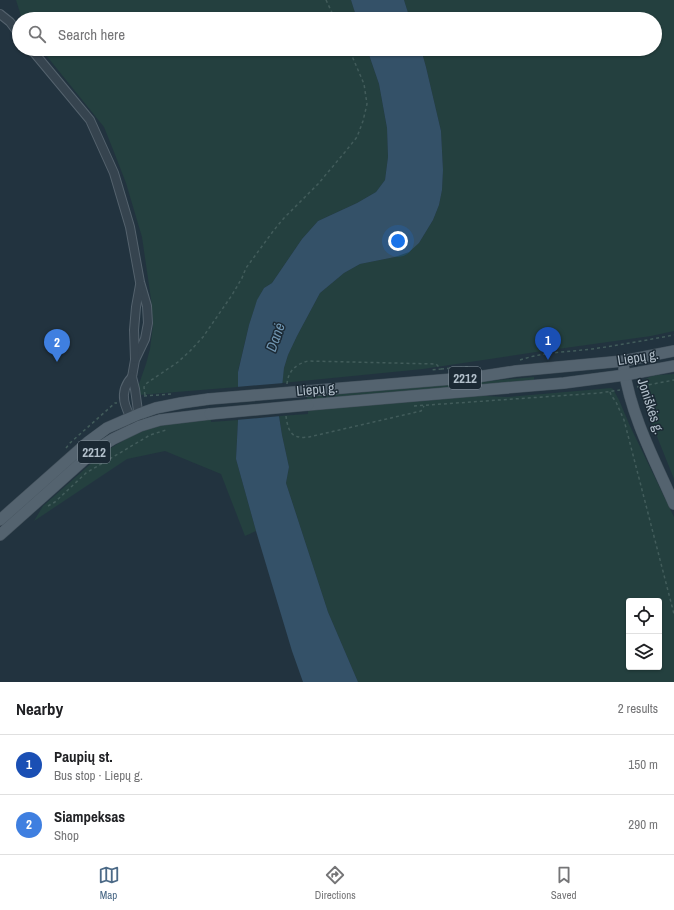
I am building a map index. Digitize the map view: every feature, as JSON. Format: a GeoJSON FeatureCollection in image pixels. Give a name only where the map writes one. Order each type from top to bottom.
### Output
{"type":"FeatureCollection","features":[{"type":"Feature","properties":{"kind":"main road","name":"Liepų g."},"geometry":{"type":"LineString","coordinates":[[0,520],[88,442],[107,428],[156,408],[209,399],[477,377],[516,371],[622,361],[674,351]]}},
{"type":"Feature","properties":{"kind":"main road","name":"Joniškės g."},"geometry":{"type":"LineString","coordinates":[[622,361],[628,389],[640,429],[674,504]]}},
{"type":"Feature","properties":{"kind":"main road","name":"Liepų g."},"geometry":{"type":"LineString","coordinates":[[0,535],[94,452],[113,439],[138,427],[160,420],[210,414],[564,382],[625,375],[674,366]]}},
{"type":"Feature","properties":{"kind":"street"},"geometry":{"type":"LineString","coordinates":[[0,14],[12,25]]}},
{"type":"Feature","properties":{"kind":"street"},"geometry":{"type":"LineString","coordinates":[[37,56],[90,120],[114,173],[130,226],[140,282],[147,306],[148,323],[145,339],[135,360]]}},
{"type":"Feature","properties":{"kind":"street"},"geometry":{"type":"LineString","coordinates":[[134,416],[135,388],[132,377],[135,360],[134,330],[140,282]]}},
{"type":"Feature","properties":{"kind":"street"},"geometry":{"type":"LineString","coordinates":[[132,377],[127,382],[124,402],[134,416],[138,427]]}},
{"type":"Feature","properties":{"kind":"path"},"geometry":{"type":"LineString","coordinates":[[326,0],[332,12]]}},
{"type":"Feature","properties":{"kind":"path"},"geometry":{"type":"LineString","coordinates":[[145,396],[144,387],[147,383],[178,362],[203,337],[232,295],[246,268],[274,230],[318,184],[357,137],[367,104],[364,84],[352,56]]}},
{"type":"Feature","properties":{"kind":"path"},"geometry":{"type":"LineString","coordinates":[[517,361],[537,355],[594,348],[674,335]]}},
{"type":"Feature","properties":{"kind":"path"},"geometry":{"type":"LineString","coordinates":[[441,369],[470,367]]}},
{"type":"Feature","properties":{"kind":"path"},"geometry":{"type":"LineString","coordinates":[[610,392],[624,420],[674,614]]}},
{"type":"Feature","properties":{"kind":"path"},"geometry":{"type":"LineString","coordinates":[[44,508],[55,502],[86,473],[150,435],[169,429]]}},
{"type":"Feature","properties":{"kind":"green space"},"geometry":{"type":"Polygon","coordinates":[[[16,0],[351,0],[355,12],[20,12],[16,0]]]}},
{"type":"Feature","properties":{"kind":"green space"},"geometry":{"type":"Polygon","coordinates":[[[404,0],[674,0],[674,331],[651,336],[423,369],[282,383],[288,355],[320,293],[344,273],[360,264],[395,257],[419,243],[433,220],[439,205],[442,190],[443,170],[441,131],[423,56],[662,56],[662,12],[408,12],[404,0]]]}},
{"type":"Feature","properties":{"kind":"green space"},"geometry":{"type":"Polygon","coordinates":[[[47,56],[369,56],[379,84],[387,128],[388,157],[385,180],[376,192],[357,203],[318,221],[302,239],[272,283],[264,288],[257,301],[249,325],[238,371],[238,387],[139,395],[139,384],[150,349],[153,325],[151,299],[142,237],[126,183],[104,127],[47,56]]]}},
{"type":"Feature","properties":{"kind":"green space"},"geometry":{"type":"Polygon","coordinates":[[[674,374],[674,479],[642,399],[641,383],[652,376],[674,374]]]}},
{"type":"Feature","properties":{"kind":"green space"},"geometry":{"type":"Polygon","coordinates":[[[534,377],[534,380],[307,401],[307,397],[534,377]]]}},
{"type":"Feature","properties":{"kind":"green space"},"geometry":{"type":"Polygon","coordinates":[[[613,389],[674,517],[674,682],[358,682],[328,612],[286,483],[289,467],[279,416],[308,414],[308,410],[464,395],[507,397],[613,389]]]}},
{"type":"Feature","properties":{"kind":"green space"},"geometry":{"type":"Polygon","coordinates":[[[211,418],[211,422],[238,420],[236,459],[256,531],[245,536],[221,474],[165,451],[127,459],[34,521],[43,506],[109,449],[135,434],[148,429],[167,424],[211,418]]]}},
{"type":"Feature","properties":{"kind":"water"},"geometry":{"type":"Polygon","coordinates":[[[351,0],[404,0],[408,12],[355,12],[351,0]]]}},
{"type":"Feature","properties":{"kind":"water","name":"Danė"},"geometry":{"type":"Polygon","coordinates":[[[369,56],[423,56],[441,131],[443,170],[442,190],[439,205],[433,220],[419,243],[409,252],[395,257],[360,264],[344,273],[320,293],[297,336],[284,368],[279,416],[289,467],[286,483],[328,612],[358,682],[303,682],[292,651],[236,459],[238,372],[249,325],[257,300],[264,288],[272,283],[302,239],[318,221],[357,203],[376,192],[385,180],[388,157],[387,128],[379,84],[369,56]]]}},
{"type":"Feature","properties":{"kind":"pier"},"geometry":{"type":"Polygon","coordinates":[[[284,383],[281,416],[236,420],[236,387],[284,383]]]}},
{"type":"Feature","properties":{"kind":"place","name":"Paupių st."},"geometry":{"type":"Point","coordinates":[548,360]}},
{"type":"Feature","properties":{"kind":"place","name":"Siampeksas"},"geometry":{"type":"Point","coordinates":[57,362]}}]}
